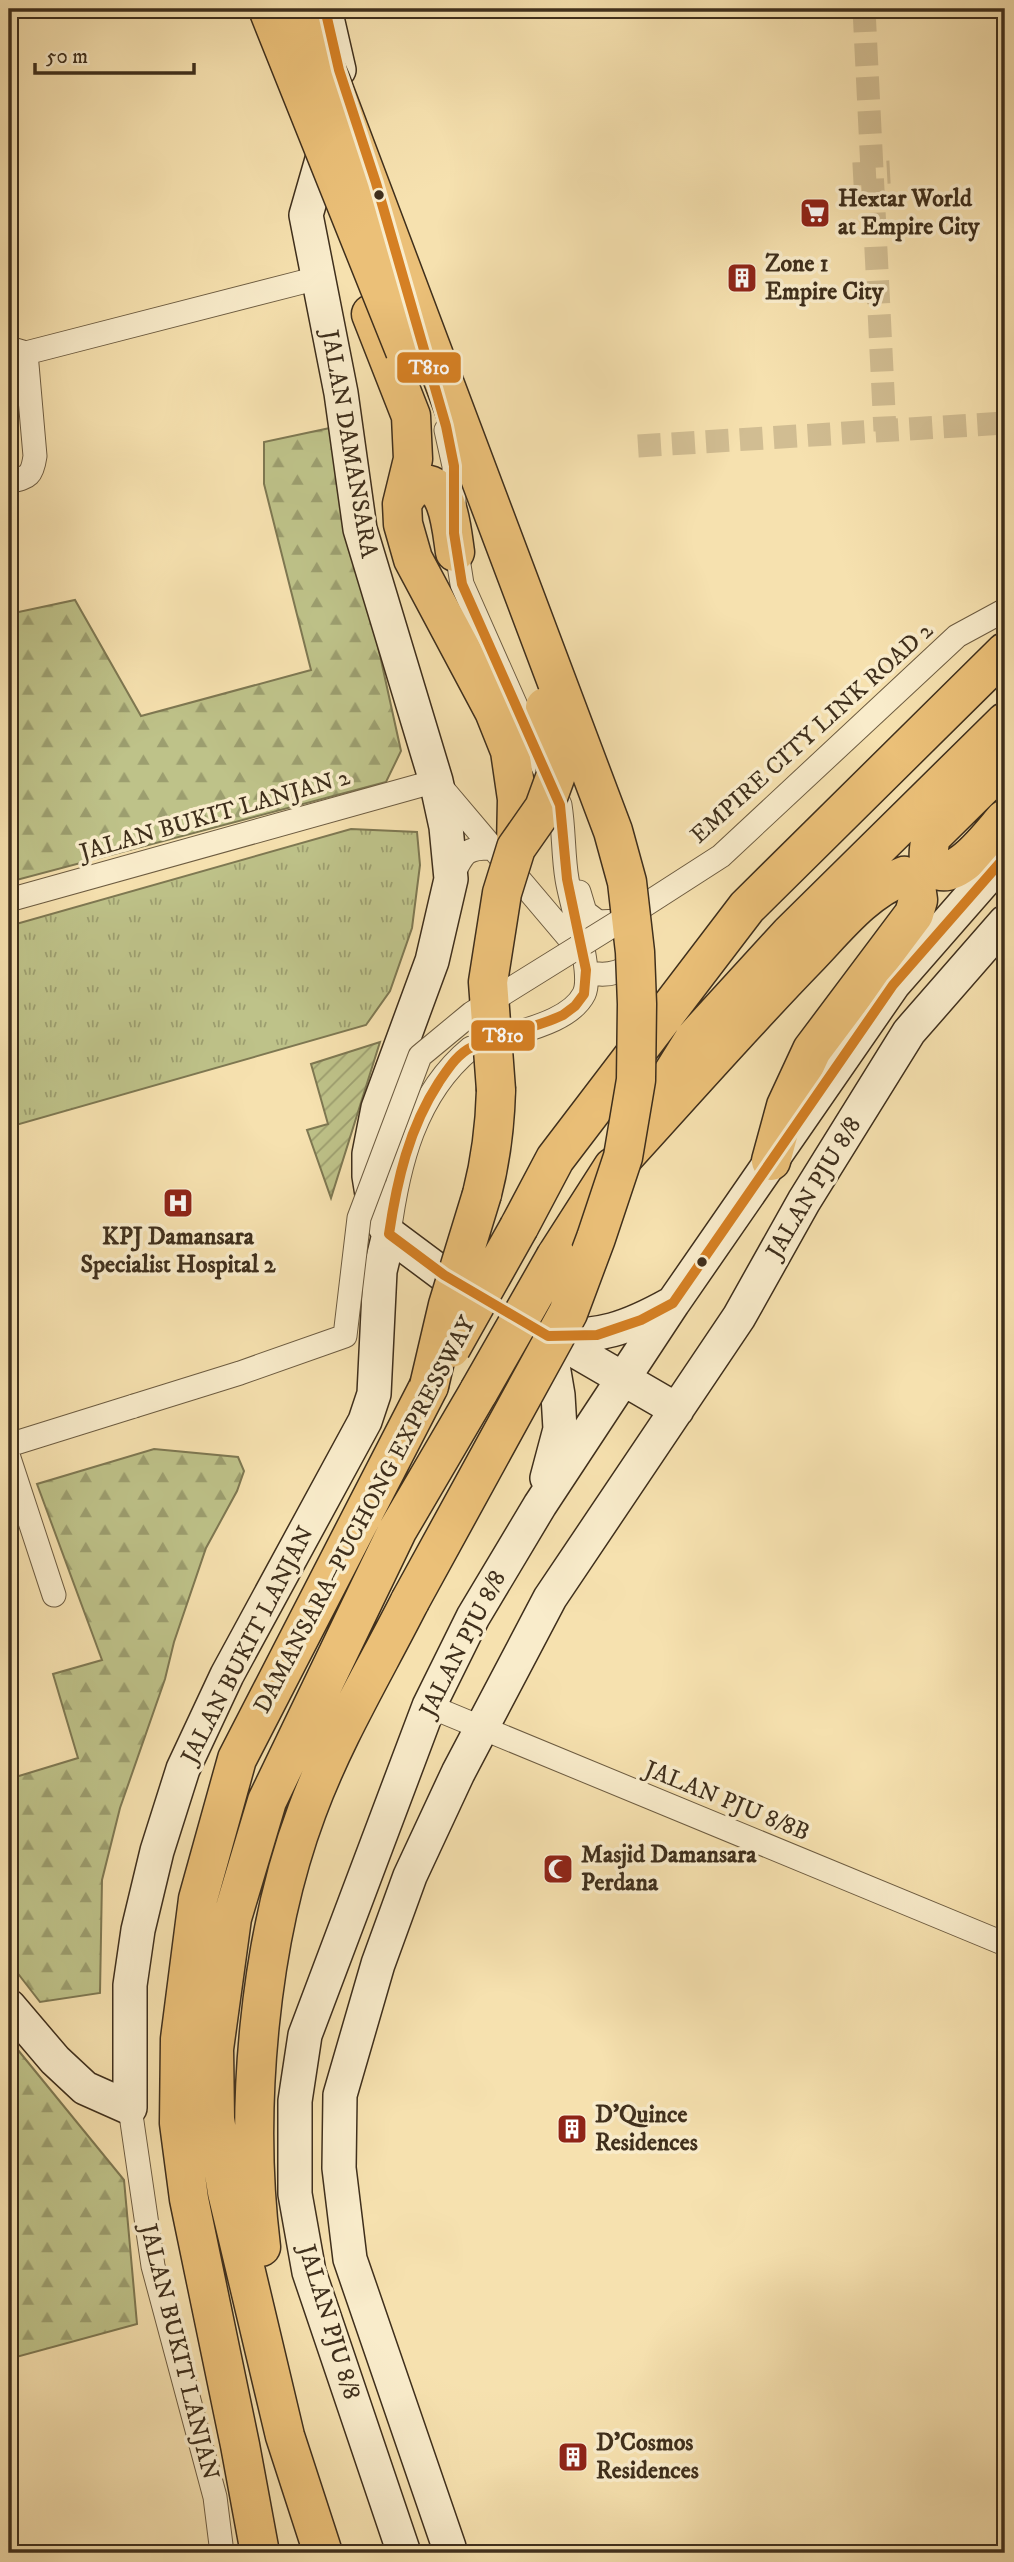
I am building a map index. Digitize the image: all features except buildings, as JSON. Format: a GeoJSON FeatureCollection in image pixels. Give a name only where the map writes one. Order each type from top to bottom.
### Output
{"type":"FeatureCollection","features":[{"type":"Feature","properties":{"kind":"highway"},"geometry":{"type":"LineString","coordinates":[[268,9],[521,640],[556,740],[556,775],[544,808],[505,848]]}},
{"type":"Feature","properties":{"kind":"highway"},"geometry":{"type":"LineString","coordinates":[[285,2436],[255,2198],[254,2095],[265,1984],[284,1883],[307,1810],[337,1744],[410,1601],[568,1313],[623,1157],[636,1080],[635,952],[627,882],[613,831],[331,82],[297,9]]}},
{"type":"Feature","properties":{"kind":"highway"},"geometry":{"type":"LineString","coordinates":[[331,129],[344,248],[411,416],[413,458],[402,504],[403,524],[413,559],[494,711],[510,751],[517,799],[505,848],[502,893],[488,982],[496,1090],[491,1159],[448,1304],[429,1386]]}},
{"type":"Feature","properties":{"kind":"highway"},"geometry":{"type":"LineString","coordinates":[[402,504],[409,492],[417,486],[429,484],[438,489],[447,510],[455,552]]}},
{"type":"Feature","properties":{"kind":"highway","name":"DAMANSARA–PUCHONG EXPRESSWAY"},"geometry":{"type":"LineString","coordinates":[[260,2553],[189,2199],[179,2123],[180,2039],[198,1899],[237,1759],[429,1386],[555,1159],[747,907],[1005,652]]}},
{"type":"Feature","properties":{"kind":"highway","name":"DAMANSARA–PUCHONG EXPRESSWAY"},"geometry":{"type":"LineString","coordinates":[[323,2553],[285,2436],[227,2192],[215,2119],[214,2049],[232,1918],[267,1801],[397,1531],[480,1391],[555,1256],[694,1040],[790,934],[1005,722]]}},
{"type":"Feature","properties":{"kind":"highway"},"geometry":{"type":"LineString","coordinates":[[885,840],[1005,754]]}},
{"type":"Feature","properties":{"kind":"highway"},"geometry":{"type":"LineString","coordinates":[[1005,764],[931,837],[928,851],[930,861],[936,869],[946,871],[957,867],[971,858],[1005,819]]}},
{"type":"Feature","properties":{"kind":"highway"},"geometry":{"type":"LineString","coordinates":[[609,1172],[777,989],[870,894],[889,881],[904,876],[916,886],[918,900],[914,914],[812,1050],[786,1106],[771,1161]]}},
{"type":"Feature","properties":{"kind":"street"},"geometry":{"type":"LineString","coordinates":[[297,9],[303,46],[331,129]]}},
{"type":"Feature","properties":{"kind":"street"},"geometry":{"type":"LineString","coordinates":[[325,9],[339,70],[376,183],[446,426],[454,466],[455,552],[462,584],[561,804],[566,876],[585,963],[583,995],[576,1005],[539,1026],[510,1035]]}},
{"type":"Feature","properties":{"kind":"street","name":"JALAN DAMANSARA"},"geometry":{"type":"LineString","coordinates":[[331,129],[306,215],[341,393],[360,528],[436,781],[446,827],[451,879]]}},
{"type":"Feature","properties":{"kind":"street"},"geometry":{"type":"LineString","coordinates":[[9,482],[27,478],[33,470],[35,456],[18,351],[318,278]]}},
{"type":"Feature","properties":{"kind":"street","name":"EMPIRE CITY LINK ROAD 2"},"geometry":{"type":"LineString","coordinates":[[409,1058],[472,1013],[721,856],[957,636],[1005,610]]}},
{"type":"Feature","properties":{"kind":"street"},"geometry":{"type":"LineString","coordinates":[[436,781],[505,848],[585,963],[600,975],[628,968],[642,958]]}},
{"type":"Feature","properties":{"kind":"street","name":"JALAN BUKIT LANJAN 2"},"geometry":{"type":"LineString","coordinates":[[9,900],[436,781]]}},
{"type":"Feature","properties":{"kind":"street"},"geometry":{"type":"LineString","coordinates":[[426,1101],[411,1094],[403,1079],[451,879],[462,855],[476,848],[505,848]]}},
{"type":"Feature","properties":{"kind":"street","name":"JALAN PJU 8/8"},"geometry":{"type":"LineString","coordinates":[[404,2553],[309,2272],[295,2194],[295,2101],[305,2035],[429,1706],[473,1617],[540,1505],[622,1378],[893,985],[1005,857]]}},
{"type":"Feature","properties":{"kind":"street"},"geometry":{"type":"LineString","coordinates":[[580,879],[579,895],[585,912],[598,922],[620,921]]}},
{"type":"Feature","properties":{"kind":"street","name":"JALAN PJU 8/8"},"geometry":{"type":"LineString","coordinates":[[444,2551],[350,2259],[339,2168],[340,2095],[390,1927],[481,1727],[550,1598],[739,1317],[804,1201],[909,1032],[1005,922]]}},
{"type":"Feature","properties":{"kind":"street"},"geometry":{"type":"LineString","coordinates":[[389,1234],[399,1172],[426,1101],[453,1063],[471,1048]]}},
{"type":"Feature","properties":{"kind":"street"},"geometry":{"type":"LineString","coordinates":[[409,1058],[378,1108],[369,1154],[369,1176],[374,1207],[389,1234],[444,1275]]}},
{"type":"Feature","properties":{"kind":"street"},"geometry":{"type":"LineString","coordinates":[[9,1445],[240,1373],[345,1336],[359,1219],[409,1058]]}},
{"type":"Feature","properties":{"kind":"street","name":"JALAN BUKIT LANJAN"},"geometry":{"type":"LineString","coordinates":[[222,2553],[215,2497],[153,2266],[130,2108],[130,1984],[138,1930],[157,1851],[183,1769],[228,1675],[365,1421],[374,1394],[380,1271],[389,1234]]}},
{"type":"Feature","properties":{"kind":"street"},"geometry":{"type":"LineString","coordinates":[[540,1331],[597,1335],[641,1320],[673,1303]]}},
{"type":"Feature","properties":{"kind":"street"},"geometry":{"type":"LineString","coordinates":[[540,1331],[677,1410]]}},
{"type":"Feature","properties":{"kind":"street"},"geometry":{"type":"LineString","coordinates":[[540,1331],[558,1395],[559,1429],[540,1505]]}},
{"type":"Feature","properties":{"kind":"street"},"geometry":{"type":"LineString","coordinates":[[9,1458],[54,1595]]}},
{"type":"Feature","properties":{"kind":"street","name":"JALAN PJU 8/8B"},"geometry":{"type":"LineString","coordinates":[[429,1706],[1005,1944]]}},
{"type":"Feature","properties":{"kind":"street"},"geometry":{"type":"LineString","coordinates":[[9,2006],[55,2060],[85,2088],[130,2108]]}},
{"type":"Feature","properties":{"kind":"green space"},"geometry":{"type":"Polygon","coordinates":[[[330,428],[401,751],[386,782],[9,882],[9,614],[75,600],[141,716],[311,670],[264,484],[264,442],[330,428]]]}},
{"type":"Feature","properties":{"kind":"green space"},"geometry":{"type":"Polygon","coordinates":[[[351,829],[417,832],[420,865],[412,928],[390,991],[366,1025],[9,1127],[9,926],[351,829]]]}},
{"type":"Feature","properties":{"kind":"green space"},"geometry":{"type":"Polygon","coordinates":[[[380,1042],[331,1198],[307,1130],[328,1124],[311,1064],[380,1042]]]}},
{"type":"Feature","properties":{"kind":"green space"},"geometry":{"type":"Polygon","coordinates":[[[154,1449],[238,1457],[244,1471],[237,1491],[206,1548],[174,1642],[165,1679],[120,1808],[102,1880],[100,1993],[40,2002],[9,1962],[9,1779],[78,1758],[53,1674],[102,1660],[37,1484],[154,1449]]]}},
{"type":"Feature","properties":{"kind":"green space"},"geometry":{"type":"Polygon","coordinates":[[[9,2039],[124,2180],[137,2324],[9,2359],[9,2039]]]}},
{"type":"Feature","properties":{"kind":"tunnel"},"geometry":{"type":"LineString","coordinates":[[864,9],[885,431]]}},
{"type":"Feature","properties":{"kind":"tunnel"},"geometry":{"type":"LineString","coordinates":[[853,174],[890,172]]}},
{"type":"Feature","properties":{"kind":"tunnel"},"geometry":{"type":"LineString","coordinates":[[638,446],[1005,423]]}},
{"type":"Feature","properties":{"kind":"transit line","name":"T810"},"geometry":{"type":"LineString","coordinates":[[325,9],[339,70],[376,183],[446,426],[454,466],[454,533],[462,584],[560,805],[567,879],[586,970],[584,994],[575,1006],[563,1015],[472,1047],[449,1067],[412,1136],[400,1174],[389,1234],[444,1275],[548,1336],[597,1335],[641,1320],[673,1303],[893,985],[1005,857]]}},
{"type":"Feature","properties":{"kind":"place","name":"Hextar World at Empire City"},"geometry":{"type":"Point","coordinates":[815,213]}},
{"type":"Feature","properties":{"kind":"place","name":"Zone 1 Empire City"},"geometry":{"type":"Point","coordinates":[742,278]}},
{"type":"Feature","properties":{"kind":"place","name":"KPJ Damansara Specialist Hospital 2"},"geometry":{"type":"Point","coordinates":[178,1203]}},
{"type":"Feature","properties":{"kind":"place","name":"Masjid Damansara Perdana"},"geometry":{"type":"Point","coordinates":[558,1869]}},
{"type":"Feature","properties":{"kind":"place","name":"D'Quince Residences"},"geometry":{"type":"Point","coordinates":[572,2129]}},
{"type":"Feature","properties":{"kind":"place","name":"D'Cosmos Residences"},"geometry":{"type":"Point","coordinates":[573,2457]}}]}
